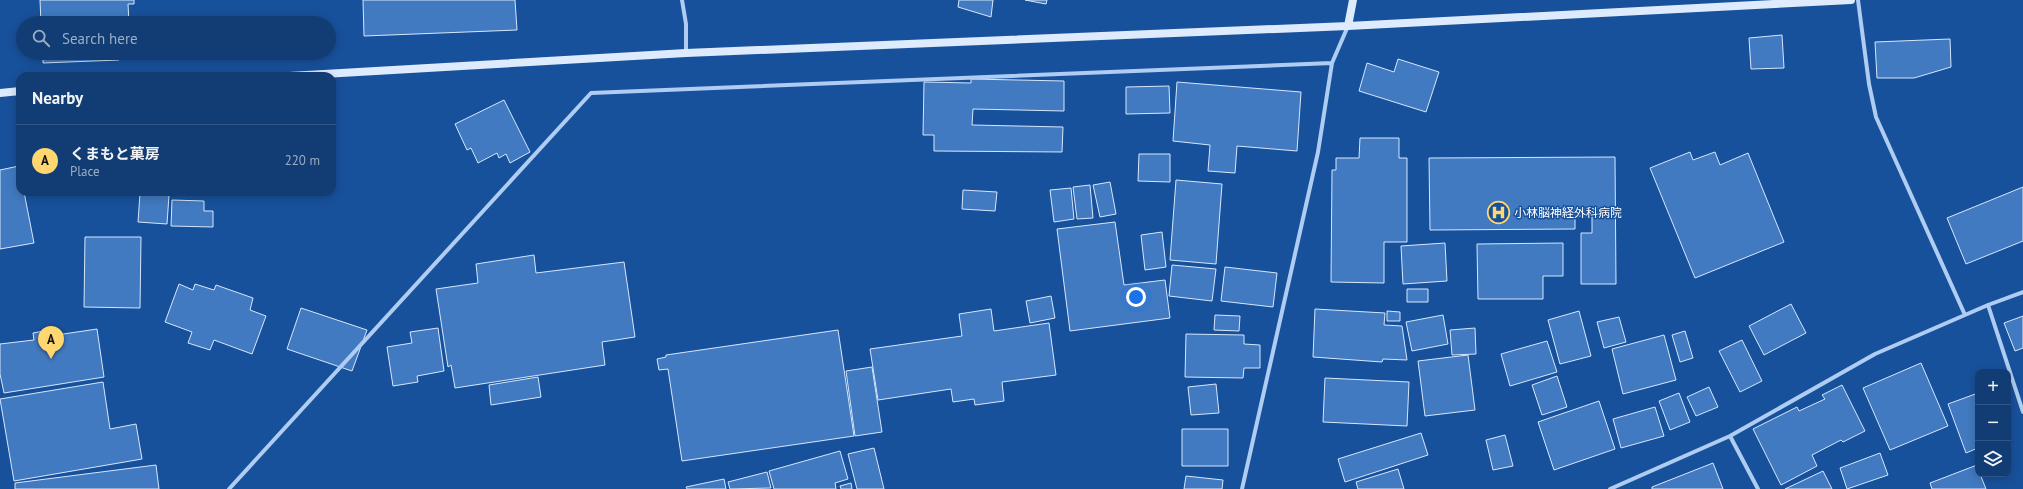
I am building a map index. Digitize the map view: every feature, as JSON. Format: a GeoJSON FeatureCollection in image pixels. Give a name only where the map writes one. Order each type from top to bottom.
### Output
{"type":"FeatureCollection","features":[{"type":"Feature","properties":{"kind":"street"},"geometry":{"type":"LineString","coordinates":[[682,0],[686,24],[686,53]]}},
{"type":"Feature","properties":{"kind":"street"},"geometry":{"type":"LineString","coordinates":[[1242,489],[1318,152],[1332,64],[1348,26],[1353,0]]}},
{"type":"Feature","properties":{"kind":"street"},"geometry":{"type":"LineString","coordinates":[[336,73],[686,53],[1348,26],[1851,0]]}},
{"type":"Feature","properties":{"kind":"street"},"geometry":{"type":"LineString","coordinates":[[1858,0],[1869,84],[1876,117],[1965,315]]}},
{"type":"Feature","properties":{"kind":"street"},"geometry":{"type":"LineString","coordinates":[[229,489],[591,93],[1332,64]]}},
{"type":"Feature","properties":{"kind":"street"},"geometry":{"type":"LineString","coordinates":[[0,93],[16,92]]}},
{"type":"Feature","properties":{"kind":"street"},"geometry":{"type":"LineString","coordinates":[[1610,489],[1730,436],[1875,354],[1988,305],[2023,292]]}},
{"type":"Feature","properties":{"kind":"street"},"geometry":{"type":"LineString","coordinates":[[1988,305],[2023,412]]}},
{"type":"Feature","properties":{"kind":"street"},"geometry":{"type":"LineString","coordinates":[[1730,436],[1758,489]]}},
{"type":"Feature","properties":{"kind":"building"},"geometry":{"type":"Polygon","coordinates":[[[40,0],[134,0],[134,4],[128,4],[129,16],[41,16],[40,0]]]}},
{"type":"Feature","properties":{"kind":"building"},"geometry":{"type":"Polygon","coordinates":[[[363,0],[515,0],[517,30],[364,36],[363,0]]]}},
{"type":"Feature","properties":{"kind":"building"},"geometry":{"type":"Polygon","coordinates":[[[959,0],[993,0],[991,17],[958,7],[959,0]]]}},
{"type":"Feature","properties":{"kind":"building"},"geometry":{"type":"Polygon","coordinates":[[[1025,0],[1047,0],[1046,4],[1025,0]]]}},
{"type":"Feature","properties":{"kind":"building"},"geometry":{"type":"Polygon","coordinates":[[[1782,35],[1784,68],[1751,69],[1749,38],[1782,35]]]}},
{"type":"Feature","properties":{"kind":"building"},"geometry":{"type":"Polygon","coordinates":[[[1950,39],[1951,67],[1914,78],[1877,78],[1875,42],[1950,39]]]}},
{"type":"Feature","properties":{"kind":"building"},"geometry":{"type":"Polygon","coordinates":[[[1398,59],[1439,72],[1426,112],[1359,91],[1367,63],[1394,72],[1398,59]]]}},
{"type":"Feature","properties":{"kind":"building"},"geometry":{"type":"Polygon","coordinates":[[[43,60],[119,60],[43,63],[43,60]]]}},
{"type":"Feature","properties":{"kind":"building"},"geometry":{"type":"Polygon","coordinates":[[[971,79],[1064,81],[1064,111],[973,109],[972,125],[1063,127],[1062,152],[934,151],[934,135],[923,135],[924,82],[971,83],[971,79]]]}},
{"type":"Feature","properties":{"kind":"building"},"geometry":{"type":"Polygon","coordinates":[[[1177,82],[1301,92],[1297,151],[1237,146],[1235,173],[1208,171],[1210,145],[1173,141],[1177,82]]]}},
{"type":"Feature","properties":{"kind":"building"},"geometry":{"type":"Polygon","coordinates":[[[1169,86],[1170,113],[1126,114],[1126,87],[1169,86]]]}},
{"type":"Feature","properties":{"kind":"building"},"geometry":{"type":"Polygon","coordinates":[[[504,100],[530,152],[510,163],[506,154],[499,158],[497,153],[478,163],[471,148],[467,150],[455,124],[504,100]]]}},
{"type":"Feature","properties":{"kind":"building"},"geometry":{"type":"Polygon","coordinates":[[[1360,138],[1399,138],[1399,158],[1407,158],[1407,242],[1384,242],[1384,283],[1331,282],[1332,170],[1336,170],[1336,158],[1359,158],[1360,138]]]}},
{"type":"Feature","properties":{"kind":"building"},"geometry":{"type":"Polygon","coordinates":[[[1690,152],[1693,160],[1715,152],[1720,165],[1748,153],[1784,242],[1695,278],[1650,168],[1690,152]]]}},
{"type":"Feature","properties":{"kind":"building"},"geometry":{"type":"Polygon","coordinates":[[[1139,154],[1170,154],[1170,182],[1138,181],[1139,154]]]}},
{"type":"Feature","properties":{"kind":"building"},"geometry":{"type":"Polygon","coordinates":[[[1615,157],[1616,284],[1581,284],[1581,233],[1592,233],[1592,216],[1575,216],[1575,229],[1430,230],[1429,158],[1615,157]]]}},
{"type":"Feature","properties":{"kind":"building"},"geometry":{"type":"Polygon","coordinates":[[[16,167],[16,196],[25,196],[34,243],[0,249],[0,170],[16,167]]]}},
{"type":"Feature","properties":{"kind":"building"},"geometry":{"type":"Polygon","coordinates":[[[1176,180],[1222,184],[1216,264],[1170,260],[1176,180]]]}},
{"type":"Feature","properties":{"kind":"building"},"geometry":{"type":"Polygon","coordinates":[[[1110,182],[1116,214],[1100,217],[1093,185],[1110,182]]]}},
{"type":"Feature","properties":{"kind":"building"},"geometry":{"type":"Polygon","coordinates":[[[1090,185],[1093,218],[1077,219],[1073,187],[1090,185]]]}},
{"type":"Feature","properties":{"kind":"building"},"geometry":{"type":"Polygon","coordinates":[[[2023,187],[2023,241],[1966,264],[1947,218],[2023,187]]]}},
{"type":"Feature","properties":{"kind":"building"},"geometry":{"type":"Polygon","coordinates":[[[1071,188],[1074,219],[1054,222],[1050,190],[1071,188]]]}},
{"type":"Feature","properties":{"kind":"building"},"geometry":{"type":"Polygon","coordinates":[[[963,190],[997,192],[995,211],[962,209],[963,190]]]}},
{"type":"Feature","properties":{"kind":"building"},"geometry":{"type":"Polygon","coordinates":[[[140,196],[169,196],[167,224],[138,222],[140,196]]]}},
{"type":"Feature","properties":{"kind":"building"},"geometry":{"type":"Polygon","coordinates":[[[172,200],[204,201],[204,211],[213,211],[213,227],[171,226],[172,200]]]}},
{"type":"Feature","properties":{"kind":"building"},"geometry":{"type":"Polygon","coordinates":[[[1115,222],[1124,285],[1165,280],[1170,318],[1070,331],[1057,229],[1115,222]]]}},
{"type":"Feature","properties":{"kind":"building"},"geometry":{"type":"Polygon","coordinates":[[[1162,232],[1166,267],[1145,270],[1141,235],[1162,232]]]}},
{"type":"Feature","properties":{"kind":"building"},"geometry":{"type":"Polygon","coordinates":[[[85,237],[141,237],[140,308],[84,307],[85,237]]]}},
{"type":"Feature","properties":{"kind":"building"},"geometry":{"type":"Polygon","coordinates":[[[1445,243],[1447,281],[1403,284],[1401,246],[1445,243]]]}},
{"type":"Feature","properties":{"kind":"building"},"geometry":{"type":"Polygon","coordinates":[[[1563,243],[1563,276],[1543,276],[1543,299],[1478,299],[1477,244],[1563,243]]]}},
{"type":"Feature","properties":{"kind":"building"},"geometry":{"type":"Polygon","coordinates":[[[534,255],[536,273],[624,262],[635,337],[602,342],[605,365],[455,388],[451,365],[448,367],[436,289],[478,283],[476,264],[534,255]]]}},
{"type":"Feature","properties":{"kind":"building"},"geometry":{"type":"Polygon","coordinates":[[[1172,265],[1216,269],[1212,301],[1169,296],[1172,265]]]}},
{"type":"Feature","properties":{"kind":"building"},"geometry":{"type":"Polygon","coordinates":[[[1225,267],[1277,273],[1273,307],[1221,301],[1225,267]]]}},
{"type":"Feature","properties":{"kind":"building"},"geometry":{"type":"Polygon","coordinates":[[[179,284],[193,290],[195,284],[214,290],[216,285],[253,298],[250,310],[266,316],[252,354],[214,340],[210,350],[188,343],[192,332],[165,322],[179,284]]]}},
{"type":"Feature","properties":{"kind":"building"},"geometry":{"type":"Polygon","coordinates":[[[1407,289],[1428,289],[1428,302],[1407,302],[1407,289]]]}},
{"type":"Feature","properties":{"kind":"building"},"geometry":{"type":"Polygon","coordinates":[[[1051,296],[1055,318],[1030,323],[1026,301],[1051,296]]]}},
{"type":"Feature","properties":{"kind":"building"},"geometry":{"type":"Polygon","coordinates":[[[1791,304],[1806,333],[1764,355],[1749,326],[1791,304]]]}},
{"type":"Feature","properties":{"kind":"building"},"geometry":{"type":"Polygon","coordinates":[[[301,308],[367,330],[352,371],[287,349],[301,308]]]}},
{"type":"Feature","properties":{"kind":"building"},"geometry":{"type":"Polygon","coordinates":[[[991,309],[994,331],[1049,323],[1056,375],[1002,382],[1004,401],[975,405],[974,399],[953,402],[951,389],[878,400],[870,349],[962,336],[959,314],[991,309]]]}},
{"type":"Feature","properties":{"kind":"building"},"geometry":{"type":"Polygon","coordinates":[[[1315,309],[1385,313],[1384,325],[1402,326],[1407,360],[1383,359],[1382,362],[1313,357],[1315,309]]]}},
{"type":"Feature","properties":{"kind":"building"},"geometry":{"type":"Polygon","coordinates":[[[1387,311],[1400,312],[1400,321],[1387,321],[1387,311]]]}},
{"type":"Feature","properties":{"kind":"building"},"geometry":{"type":"Polygon","coordinates":[[[1579,311],[1591,356],[1560,364],[1548,320],[1579,311]]]}},
{"type":"Feature","properties":{"kind":"building"},"geometry":{"type":"Polygon","coordinates":[[[1215,315],[1240,316],[1239,331],[1214,330],[1215,315]]]}},
{"type":"Feature","properties":{"kind":"building"},"geometry":{"type":"Polygon","coordinates":[[[1443,315],[1448,344],[1412,351],[1406,322],[1443,315]]]}},
{"type":"Feature","properties":{"kind":"building"},"geometry":{"type":"Polygon","coordinates":[[[2023,316],[2023,348],[2015,351],[2004,323],[2023,316]]]}},
{"type":"Feature","properties":{"kind":"building"},"geometry":{"type":"Polygon","coordinates":[[[1619,317],[1626,342],[1604,348],[1597,322],[1619,317]]]}},
{"type":"Feature","properties":{"kind":"building"},"geometry":{"type":"Polygon","coordinates":[[[438,328],[444,371],[417,376],[418,382],[393,386],[387,347],[412,343],[410,332],[438,328]]]}},
{"type":"Feature","properties":{"kind":"building"},"geometry":{"type":"Polygon","coordinates":[[[1475,328],[1476,354],[1452,355],[1450,330],[1475,328]]]}},
{"type":"Feature","properties":{"kind":"building"},"geometry":{"type":"Polygon","coordinates":[[[97,329],[104,377],[4,393],[0,374],[0,344],[34,340],[33,333],[49,330],[50,336],[97,329]]]}},
{"type":"Feature","properties":{"kind":"building"},"geometry":{"type":"Polygon","coordinates":[[[838,330],[854,436],[682,461],[668,369],[659,370],[657,359],[666,357],[666,355],[838,330]]]}},
{"type":"Feature","properties":{"kind":"building"},"geometry":{"type":"Polygon","coordinates":[[[1685,331],[1693,358],[1680,362],[1672,335],[1685,331]]]}},
{"type":"Feature","properties":{"kind":"building"},"geometry":{"type":"Polygon","coordinates":[[[1186,334],[1244,335],[1244,344],[1260,345],[1260,368],[1244,368],[1243,378],[1185,377],[1186,334]]]}},
{"type":"Feature","properties":{"kind":"building"},"geometry":{"type":"Polygon","coordinates":[[[1664,335],[1676,380],[1623,394],[1612,349],[1664,335]]]}},
{"type":"Feature","properties":{"kind":"building"},"geometry":{"type":"Polygon","coordinates":[[[1742,340],[1762,381],[1740,392],[1719,351],[1742,340]]]}},
{"type":"Feature","properties":{"kind":"building"},"geometry":{"type":"Polygon","coordinates":[[[1547,341],[1557,372],[1510,386],[1501,354],[1547,341]]]}},
{"type":"Feature","properties":{"kind":"building"},"geometry":{"type":"Polygon","coordinates":[[[1468,355],[1475,410],[1425,416],[1418,361],[1468,355]]]}},
{"type":"Feature","properties":{"kind":"building"},"geometry":{"type":"Polygon","coordinates":[[[1921,363],[1948,426],[1890,450],[1863,388],[1921,363]]]}},
{"type":"Feature","properties":{"kind":"building"},"geometry":{"type":"Polygon","coordinates":[[[872,367],[882,432],[855,436],[846,371],[872,367]]]}},
{"type":"Feature","properties":{"kind":"building"},"geometry":{"type":"Polygon","coordinates":[[[1557,376],[1567,407],[1542,415],[1532,385],[1557,376]]]}},
{"type":"Feature","properties":{"kind":"building"},"geometry":{"type":"Polygon","coordinates":[[[538,377],[541,397],[491,405],[489,385],[538,377]]]}},
{"type":"Feature","properties":{"kind":"building"},"geometry":{"type":"Polygon","coordinates":[[[1325,378],[1409,382],[1407,426],[1323,422],[1325,378]]]}},
{"type":"Feature","properties":{"kind":"building"},"geometry":{"type":"Polygon","coordinates":[[[103,382],[110,429],[136,424],[142,459],[14,481],[0,399],[103,382]]]}},
{"type":"Feature","properties":{"kind":"building"},"geometry":{"type":"Polygon","coordinates":[[[1216,384],[1219,413],[1191,415],[1188,387],[1216,384]]]}},
{"type":"Feature","properties":{"kind":"building"},"geometry":{"type":"Polygon","coordinates":[[[1842,385],[1865,431],[1843,442],[1841,440],[1812,455],[1817,466],[1781,485],[1753,429],[1797,407],[1799,411],[1825,399],[1822,395],[1842,385]]]}},
{"type":"Feature","properties":{"kind":"building"},"geometry":{"type":"Polygon","coordinates":[[[1709,387],[1718,407],[1696,416],[1687,397],[1709,387]]]}},
{"type":"Feature","properties":{"kind":"building"},"geometry":{"type":"Polygon","coordinates":[[[1679,393],[1690,422],[1670,430],[1659,401],[1679,393]]]}},
{"type":"Feature","properties":{"kind":"building"},"geometry":{"type":"Polygon","coordinates":[[[1975,394],[1975,449],[1966,453],[1948,404],[1975,394]]]}},
{"type":"Feature","properties":{"kind":"building"},"geometry":{"type":"Polygon","coordinates":[[[1599,401],[1615,449],[1554,470],[1538,422],[1599,401]]]}},
{"type":"Feature","properties":{"kind":"building"},"geometry":{"type":"Polygon","coordinates":[[[1655,407],[1664,436],[1621,448],[1613,419],[1655,407]]]}},
{"type":"Feature","properties":{"kind":"building"},"geometry":{"type":"Polygon","coordinates":[[[1182,429],[1228,429],[1228,466],[1182,466],[1182,429]]]}},
{"type":"Feature","properties":{"kind":"building"},"geometry":{"type":"Polygon","coordinates":[[[1421,433],[1428,455],[1345,482],[1338,459],[1421,433]]]}},
{"type":"Feature","properties":{"kind":"building"},"geometry":{"type":"Polygon","coordinates":[[[1505,435],[1513,466],[1493,470],[1486,440],[1505,435]]]}},
{"type":"Feature","properties":{"kind":"building"},"geometry":{"type":"Polygon","coordinates":[[[874,448],[884,489],[857,489],[848,454],[874,448]]]}},
{"type":"Feature","properties":{"kind":"building"},"geometry":{"type":"Polygon","coordinates":[[[840,451],[848,479],[835,483],[836,489],[774,489],[769,471],[840,451]]]}},
{"type":"Feature","properties":{"kind":"building"},"geometry":{"type":"Polygon","coordinates":[[[1880,453],[1888,475],[1847,489],[1840,468],[1880,453]]]}},
{"type":"Feature","properties":{"kind":"building"},"geometry":{"type":"Polygon","coordinates":[[[1713,463],[1723,489],[1652,489],[1652,487],[1713,463]]]}},
{"type":"Feature","properties":{"kind":"building"},"geometry":{"type":"Polygon","coordinates":[[[156,465],[159,489],[15,489],[15,483],[156,465]]]}},
{"type":"Feature","properties":{"kind":"building"},"geometry":{"type":"Polygon","coordinates":[[[1975,466],[1975,477],[1981,477],[1986,489],[1932,489],[1930,483],[1975,466]]]}},
{"type":"Feature","properties":{"kind":"building"},"geometry":{"type":"Polygon","coordinates":[[[1398,469],[1404,489],[1358,489],[1356,482],[1398,469]]]}},
{"type":"Feature","properties":{"kind":"building"},"geometry":{"type":"Polygon","coordinates":[[[1823,471],[1832,489],[1785,489],[1823,471]]]}},
{"type":"Feature","properties":{"kind":"building"},"geometry":{"type":"Polygon","coordinates":[[[767,472],[771,488],[730,489],[728,482],[767,472]]]}},
{"type":"Feature","properties":{"kind":"building"},"geometry":{"type":"Polygon","coordinates":[[[1186,476],[1223,480],[1222,489],[1184,489],[1186,476]]]}},
{"type":"Feature","properties":{"kind":"building"},"geometry":{"type":"Polygon","coordinates":[[[724,479],[726,489],[687,489],[686,487],[724,479]]]}},
{"type":"Feature","properties":{"kind":"building"},"geometry":{"type":"Polygon","coordinates":[[[851,483],[852,489],[841,489],[840,486],[851,483]]]}},
{"type":"Feature","properties":{"kind":"place","name":"小林脳神経外科病院"},"geometry":{"type":"Point","coordinates":[1499,213]}},
{"type":"Feature","properties":{"kind":"place","name":"くまもと菓房"},"geometry":{"type":"Point","coordinates":[51,359]}}]}
